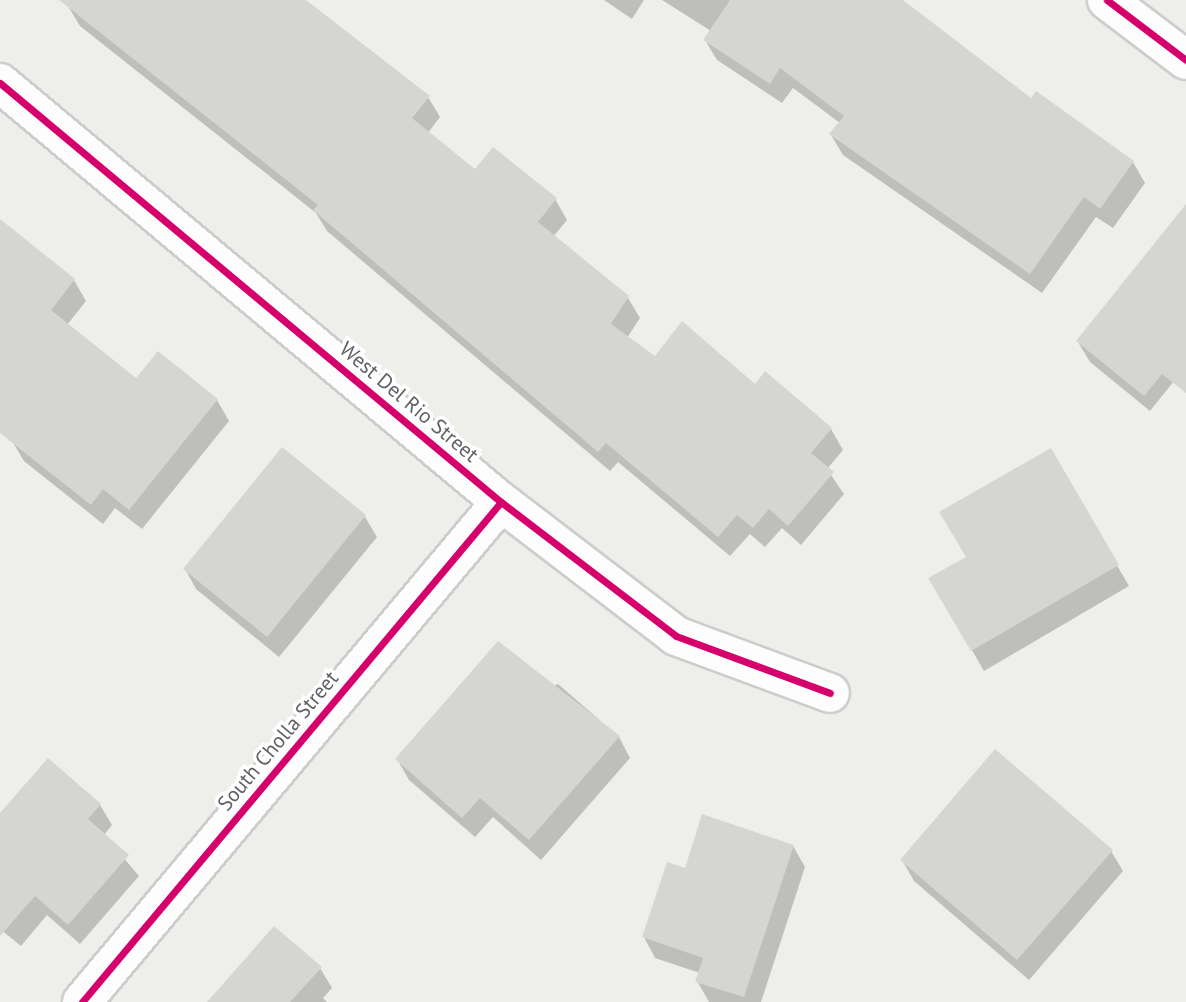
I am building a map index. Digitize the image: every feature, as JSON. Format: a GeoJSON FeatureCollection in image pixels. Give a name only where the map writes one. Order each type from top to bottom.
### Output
{"type":"FeatureCollection","features":[{"type":"Feature","properties":{"kind":"street"},"geometry":{"type":"LineString","coordinates":[[1107,0],[1186,60]]}},
{"type":"Feature","properties":{"kind":"street","name":"West Del Rio Street"},"geometry":{"type":"LineString","coordinates":[[0,83],[501,502],[676,636],[830,693]]}},
{"type":"Feature","properties":{"kind":"street","name":"South Cholla Street"},"geometry":{"type":"LineString","coordinates":[[82,1002],[501,502]]}},
{"type":"Feature","properties":{"kind":"building"},"geometry":{"type":"Polygon","coordinates":[[[59,0],[306,0],[430,96],[412,118],[475,169],[493,147],[557,198],[538,222],[629,296],[611,324],[655,356],[682,321],[755,384],[765,371],[832,428],[811,453],[834,472],[788,526],[769,509],[753,528],[737,515],[718,537],[606,443],[598,452],[313,210],[318,205],[59,0]]]}},
{"type":"Feature","properties":{"kind":"building"},"geometry":{"type":"Polygon","coordinates":[[[730,0],[903,0],[1031,98],[1036,91],[1134,161],[1100,209],[1084,197],[1030,274],[829,134],[844,116],[780,68],[770,84],[703,40],[730,0]]]}},
{"type":"Feature","properties":{"kind":"building"},"geometry":{"type":"Polygon","coordinates":[[[1186,204],[1186,393],[1162,374],[1144,396],[1076,341],[1186,204]]]}},
{"type":"Feature","properties":{"kind":"building"},"geometry":{"type":"Polygon","coordinates":[[[0,219],[75,279],[51,310],[136,378],[158,351],[218,399],[129,510],[103,489],[91,505],[0,433],[0,219]]]}},
{"type":"Feature","properties":{"kind":"building"},"geometry":{"type":"Polygon","coordinates":[[[282,447],[366,515],[267,637],[183,569],[282,447]]]}},
{"type":"Feature","properties":{"kind":"building"},"geometry":{"type":"Polygon","coordinates":[[[1051,448],[1119,565],[971,651],[928,578],[966,557],[939,512],[1051,448]]]}},
{"type":"Feature","properties":{"kind":"building"},"geometry":{"type":"Polygon","coordinates":[[[498,641],[620,736],[529,840],[480,798],[462,818],[395,759],[498,641]]]}},
{"type":"Feature","properties":{"kind":"building"},"geometry":{"type":"Polygon","coordinates":[[[995,749],[1113,850],[1017,960],[900,860],[995,749]]]}},
{"type":"Feature","properties":{"kind":"building"},"geometry":{"type":"Polygon","coordinates":[[[48,758],[101,804],[88,819],[129,855],[68,925],[35,896],[0,936],[0,813],[48,758]]]}},
{"type":"Feature","properties":{"kind":"building"},"geometry":{"type":"Polygon","coordinates":[[[702,814],[794,845],[744,997],[695,982],[703,958],[642,937],[667,862],[685,868],[702,814]]]}},
{"type":"Feature","properties":{"kind":"building"},"geometry":{"type":"Polygon","coordinates":[[[274,926],[322,967],[290,1002],[207,1002],[274,926]]]}},
{"type":"Feature","properties":{"kind":"cycle path"},"geometry":{"type":"LineString","coordinates":[[1107,0],[1186,60]]}},
{"type":"Feature","properties":{"kind":"cycle path"},"geometry":{"type":"LineString","coordinates":[[0,83],[501,502],[676,636],[830,693]]}},
{"type":"Feature","properties":{"kind":"cycle path"},"geometry":{"type":"LineString","coordinates":[[82,1002],[501,502]]}}]}
